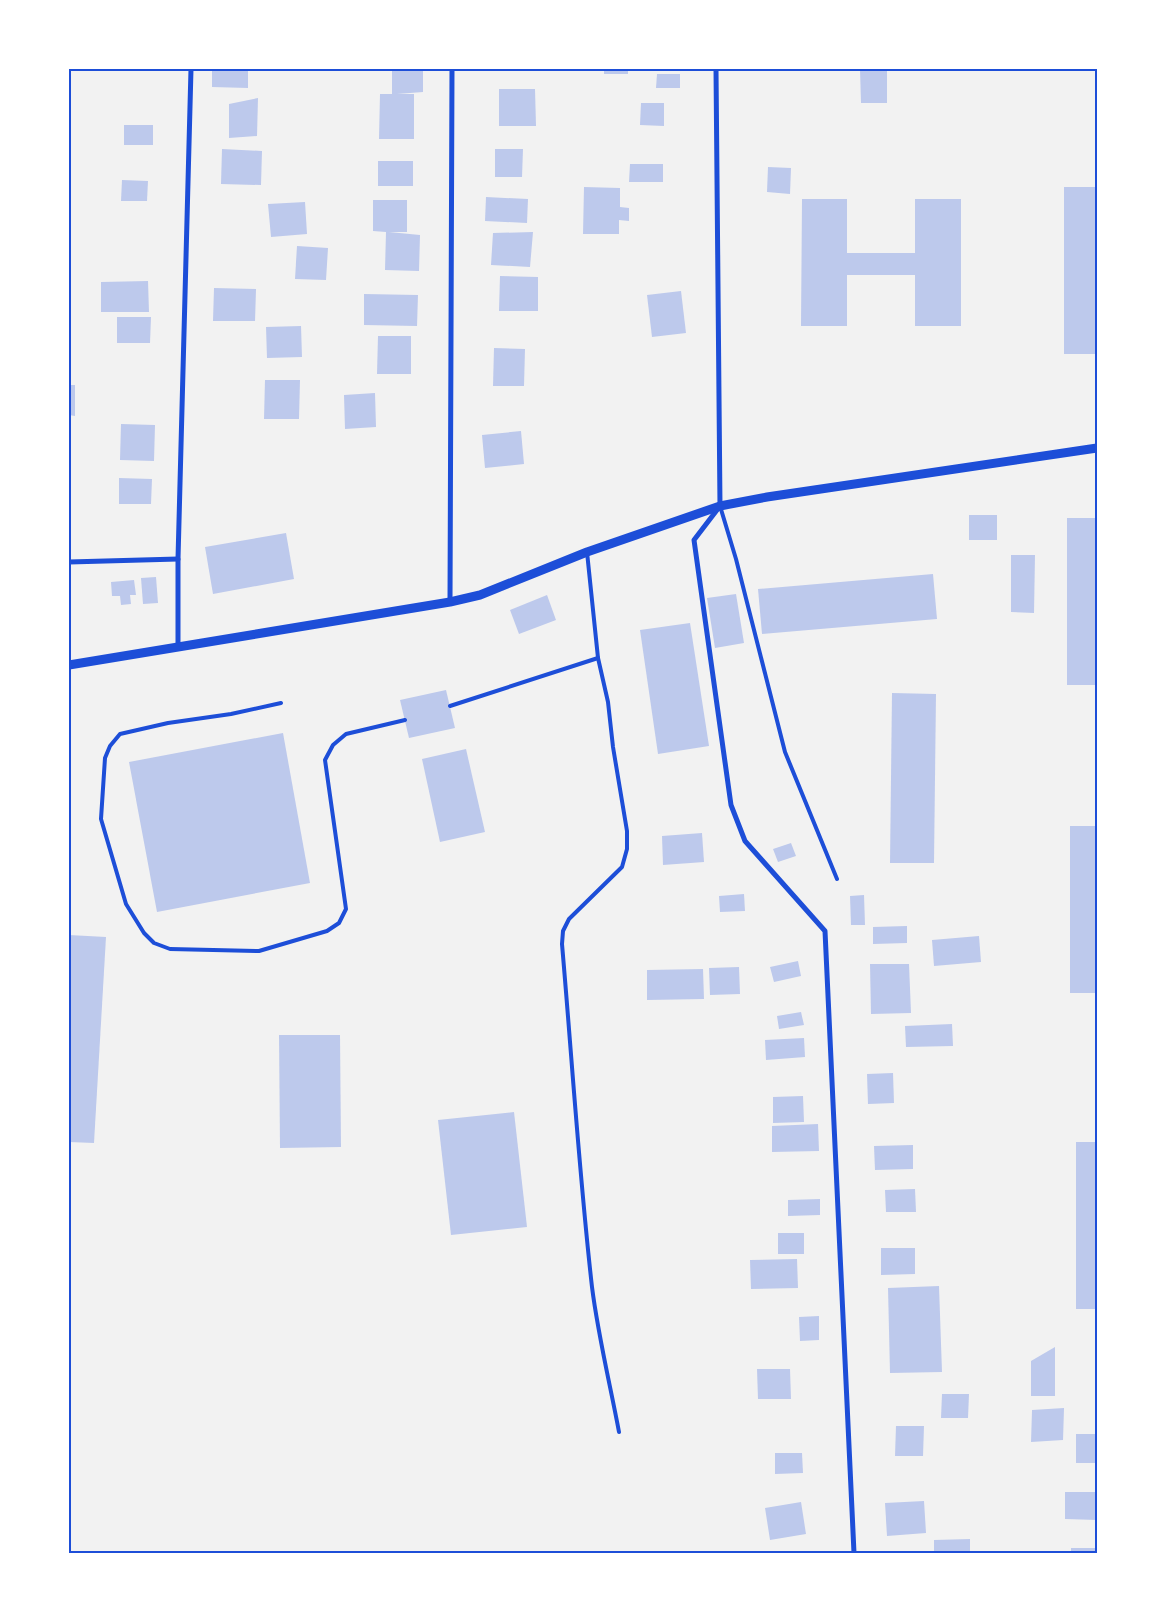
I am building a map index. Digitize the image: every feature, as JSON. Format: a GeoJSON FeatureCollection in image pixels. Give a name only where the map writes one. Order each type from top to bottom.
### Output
{"type":"FeatureCollection","features":[{"type":"Feature","properties":{"kind":"street"},"geometry":{"type":"LineString","coordinates":[[178,647],[178,558],[191,69]]}},
{"type":"Feature","properties":{"kind":"street"},"geometry":{"type":"LineString","coordinates":[[450,602],[452,69]]}},
{"type":"Feature","properties":{"kind":"street"},"geometry":{"type":"LineString","coordinates":[[716,69],[720,506],[694,540],[731,805],[745,841],[825,931],[854,1553]]}},
{"type":"Feature","properties":{"kind":"street"},"geometry":{"type":"LineString","coordinates":[[69,665],[450,602],[480,595],[587,552],[720,506],[767,497],[1097,448]]}},
{"type":"Feature","properties":{"kind":"street"},"geometry":{"type":"LineString","coordinates":[[69,562],[178,558]]}},
{"type":"Feature","properties":{"kind":"lane"},"geometry":{"type":"LineString","coordinates":[[720,506],[736,559],[785,752],[837,879]]}},
{"type":"Feature","properties":{"kind":"lane"},"geometry":{"type":"LineString","coordinates":[[587,552],[598,658],[608,702],[613,747],[627,831],[627,849],[622,867],[568,918],[562,944],[572,1051],[577,1148],[593,1290],[619,1432]]}},
{"type":"Feature","properties":{"kind":"lane"},"geometry":{"type":"LineString","coordinates":[[450,706],[598,658]]}},
{"type":"Feature","properties":{"kind":"lane"},"geometry":{"type":"LineString","coordinates":[[281,702],[232,714],[168,722],[120,734],[110,746],[105,758],[101,819],[126,904],[144,932],[154,943],[170,949],[259,951],[327,931],[339,924],[346,909],[326,760],[333,745],[346,734],[405,720]]}},
{"type":"Feature","properties":{"kind":"building"},"geometry":{"type":"Polygon","coordinates":[[[212,69],[248,69],[248,88],[212,87],[212,69]]]}},
{"type":"Feature","properties":{"kind":"building"},"geometry":{"type":"Polygon","coordinates":[[[392,69],[423,69],[423,92],[397,94],[414,94],[414,139],[379,139],[380,94],[392,94],[392,69]]]}},
{"type":"Feature","properties":{"kind":"building"},"geometry":{"type":"Polygon","coordinates":[[[604,69],[628,69],[628,74],[604,74],[604,69]]]}},
{"type":"Feature","properties":{"kind":"building"},"geometry":{"type":"Polygon","coordinates":[[[860,69],[887,69],[887,103],[861,103],[860,69]]]}},
{"type":"Feature","properties":{"kind":"building"},"geometry":{"type":"Polygon","coordinates":[[[657,74],[680,74],[680,88],[656,88],[657,74]]]}},
{"type":"Feature","properties":{"kind":"building"},"geometry":{"type":"Polygon","coordinates":[[[499,89],[535,89],[536,126],[499,126],[499,89]]]}},
{"type":"Feature","properties":{"kind":"building"},"geometry":{"type":"Polygon","coordinates":[[[258,98],[257,136],[229,138],[229,104],[258,98]]]}},
{"type":"Feature","properties":{"kind":"building"},"geometry":{"type":"Polygon","coordinates":[[[641,103],[664,103],[664,126],[640,125],[641,103]]]}},
{"type":"Feature","properties":{"kind":"building"},"geometry":{"type":"Polygon","coordinates":[[[124,125],[153,125],[153,145],[124,145],[124,125]]]}},
{"type":"Feature","properties":{"kind":"building"},"geometry":{"type":"Polygon","coordinates":[[[222,149],[262,151],[261,185],[221,184],[222,149]]]}},
{"type":"Feature","properties":{"kind":"building"},"geometry":{"type":"Polygon","coordinates":[[[495,149],[523,149],[522,177],[495,177],[495,149]]]}},
{"type":"Feature","properties":{"kind":"building"},"geometry":{"type":"Polygon","coordinates":[[[378,161],[413,161],[413,186],[378,186],[378,161]]]}},
{"type":"Feature","properties":{"kind":"building"},"geometry":{"type":"Polygon","coordinates":[[[630,164],[663,164],[663,182],[629,182],[630,164]]]}},
{"type":"Feature","properties":{"kind":"building"},"geometry":{"type":"Polygon","coordinates":[[[768,167],[791,168],[790,194],[767,192],[768,167]]]}},
{"type":"Feature","properties":{"kind":"building"},"geometry":{"type":"Polygon","coordinates":[[[122,180],[148,181],[147,201],[121,201],[122,180]]]}},
{"type":"Feature","properties":{"kind":"building"},"geometry":{"type":"Polygon","coordinates":[[[584,187],[620,188],[620,207],[629,208],[629,221],[619,220],[619,234],[583,234],[584,187]]]}},
{"type":"Feature","properties":{"kind":"building"},"geometry":{"type":"Polygon","coordinates":[[[1064,187],[1097,187],[1097,354],[1064,354],[1064,187]]]}},
{"type":"Feature","properties":{"kind":"building"},"geometry":{"type":"Polygon","coordinates":[[[486,197],[528,199],[527,223],[485,221],[486,197]]]}},
{"type":"Feature","properties":{"kind":"building"},"geometry":{"type":"Polygon","coordinates":[[[802,199],[847,199],[847,253],[915,253],[915,199],[961,199],[961,326],[915,326],[915,275],[847,275],[847,326],[801,326],[802,199]]]}},
{"type":"Feature","properties":{"kind":"building"},"geometry":{"type":"Polygon","coordinates":[[[373,200],[407,200],[407,232],[389,232],[420,235],[419,271],[385,270],[386,232],[373,231],[373,200]]]}},
{"type":"Feature","properties":{"kind":"building"},"geometry":{"type":"Polygon","coordinates":[[[305,202],[307,234],[271,237],[268,204],[305,202]]]}},
{"type":"Feature","properties":{"kind":"building"},"geometry":{"type":"Polygon","coordinates":[[[533,232],[530,267],[491,265],[493,233],[533,232]]]}},
{"type":"Feature","properties":{"kind":"building"},"geometry":{"type":"Polygon","coordinates":[[[297,246],[328,248],[326,280],[295,279],[297,246]]]}},
{"type":"Feature","properties":{"kind":"building"},"geometry":{"type":"Polygon","coordinates":[[[500,276],[538,277],[538,311],[499,311],[500,276]]]}},
{"type":"Feature","properties":{"kind":"building"},"geometry":{"type":"Polygon","coordinates":[[[148,281],[149,312],[101,312],[101,282],[148,281]]]}},
{"type":"Feature","properties":{"kind":"building"},"geometry":{"type":"Polygon","coordinates":[[[214,288],[256,289],[255,321],[213,321],[214,288]]]}},
{"type":"Feature","properties":{"kind":"building"},"geometry":{"type":"Polygon","coordinates":[[[681,291],[686,333],[652,337],[647,295],[681,291]]]}},
{"type":"Feature","properties":{"kind":"building"},"geometry":{"type":"Polygon","coordinates":[[[364,294],[418,295],[417,326],[364,325],[364,294]]]}},
{"type":"Feature","properties":{"kind":"building"},"geometry":{"type":"Polygon","coordinates":[[[117,317],[151,317],[150,343],[117,343],[117,317]]]}},
{"type":"Feature","properties":{"kind":"building"},"geometry":{"type":"Polygon","coordinates":[[[301,326],[302,357],[267,358],[266,327],[301,326]]]}},
{"type":"Feature","properties":{"kind":"building"},"geometry":{"type":"Polygon","coordinates":[[[378,336],[411,336],[411,374],[377,374],[378,336]]]}},
{"type":"Feature","properties":{"kind":"building"},"geometry":{"type":"Polygon","coordinates":[[[494,348],[525,349],[524,386],[493,386],[494,348]]]}},
{"type":"Feature","properties":{"kind":"building"},"geometry":{"type":"Polygon","coordinates":[[[265,380],[300,380],[299,419],[264,419],[265,380]]]}},
{"type":"Feature","properties":{"kind":"building"},"geometry":{"type":"Polygon","coordinates":[[[69,385],[75,385],[75,416],[69,415],[69,385]]]}},
{"type":"Feature","properties":{"kind":"building"},"geometry":{"type":"Polygon","coordinates":[[[375,393],[376,427],[345,429],[344,395],[375,393]]]}},
{"type":"Feature","properties":{"kind":"building"},"geometry":{"type":"Polygon","coordinates":[[[121,424],[155,425],[154,461],[120,460],[121,424]]]}},
{"type":"Feature","properties":{"kind":"building"},"geometry":{"type":"Polygon","coordinates":[[[521,431],[524,464],[485,468],[482,435],[521,431]]]}},
{"type":"Feature","properties":{"kind":"building"},"geometry":{"type":"Polygon","coordinates":[[[119,478],[152,479],[151,504],[119,504],[119,478]]]}},
{"type":"Feature","properties":{"kind":"building"},"geometry":{"type":"Polygon","coordinates":[[[969,515],[997,515],[997,540],[969,540],[969,515]]]}},
{"type":"Feature","properties":{"kind":"building"},"geometry":{"type":"Polygon","coordinates":[[[1067,518],[1097,518],[1097,685],[1067,685],[1067,518]]]}},
{"type":"Feature","properties":{"kind":"building"},"geometry":{"type":"Polygon","coordinates":[[[286,533],[294,579],[213,594],[205,547],[286,533]]]}},
{"type":"Feature","properties":{"kind":"building"},"geometry":{"type":"Polygon","coordinates":[[[1011,555],[1035,555],[1034,613],[1011,612],[1011,555]]]}},
{"type":"Feature","properties":{"kind":"building"},"geometry":{"type":"Polygon","coordinates":[[[933,574],[937,619],[762,634],[758,589],[933,574]]]}},
{"type":"Feature","properties":{"kind":"building"},"geometry":{"type":"Polygon","coordinates":[[[156,577],[158,603],[143,604],[141,578],[156,577]]]}},
{"type":"Feature","properties":{"kind":"building"},"geometry":{"type":"Polygon","coordinates":[[[134,580],[136,595],[130,595],[131,604],[121,605],[120,596],[112,596],[111,582],[134,580]]]}},
{"type":"Feature","properties":{"kind":"building"},"geometry":{"type":"Polygon","coordinates":[[[736,594],[744,643],[715,648],[707,598],[736,594]]]}},
{"type":"Feature","properties":{"kind":"building"},"geometry":{"type":"Polygon","coordinates":[[[547,595],[556,620],[519,634],[510,610],[547,595]]]}},
{"type":"Feature","properties":{"kind":"building"},"geometry":{"type":"Polygon","coordinates":[[[690,623],[709,746],[658,754],[640,630],[690,623]]]}},
{"type":"Feature","properties":{"kind":"building"},"geometry":{"type":"Polygon","coordinates":[[[446,690],[455,728],[409,738],[400,700],[446,690]]]}},
{"type":"Feature","properties":{"kind":"building"},"geometry":{"type":"Polygon","coordinates":[[[892,693],[936,694],[934,863],[890,863],[892,693]]]}},
{"type":"Feature","properties":{"kind":"building"},"geometry":{"type":"Polygon","coordinates":[[[283,733],[310,883],[157,912],[129,762],[283,733]]]}},
{"type":"Feature","properties":{"kind":"building"},"geometry":{"type":"Polygon","coordinates":[[[466,749],[485,832],[440,842],[422,759],[466,749]]]}},
{"type":"Feature","properties":{"kind":"building"},"geometry":{"type":"Polygon","coordinates":[[[1070,826],[1097,826],[1097,993],[1070,993],[1070,826]]]}},
{"type":"Feature","properties":{"kind":"building"},"geometry":{"type":"Polygon","coordinates":[[[702,833],[704,862],[663,865],[662,836],[702,833]]]}},
{"type":"Feature","properties":{"kind":"building"},"geometry":{"type":"Polygon","coordinates":[[[791,843],[796,856],[778,862],[773,849],[791,843]]]}},
{"type":"Feature","properties":{"kind":"building"},"geometry":{"type":"Polygon","coordinates":[[[744,894],[745,911],[720,912],[719,896],[744,894]]]}},
{"type":"Feature","properties":{"kind":"building"},"geometry":{"type":"Polygon","coordinates":[[[864,895],[865,925],[851,925],[850,896],[864,895]]]}},
{"type":"Feature","properties":{"kind":"building"},"geometry":{"type":"Polygon","coordinates":[[[907,926],[907,943],[873,944],[873,927],[907,926]]]}},
{"type":"Feature","properties":{"kind":"building"},"geometry":{"type":"Polygon","coordinates":[[[69,935],[106,937],[94,1143],[69,1142],[69,935]]]}},
{"type":"Feature","properties":{"kind":"building"},"geometry":{"type":"Polygon","coordinates":[[[979,936],[981,962],[934,966],[932,940],[979,936]]]}},
{"type":"Feature","properties":{"kind":"building"},"geometry":{"type":"Polygon","coordinates":[[[798,961],[801,976],[774,982],[770,967],[798,961]]]}},
{"type":"Feature","properties":{"kind":"building"},"geometry":{"type":"Polygon","coordinates":[[[870,964],[909,964],[911,1013],[871,1014],[870,964]]]}},
{"type":"Feature","properties":{"kind":"building"},"geometry":{"type":"Polygon","coordinates":[[[739,967],[740,994],[710,995],[709,968],[739,967]]]}},
{"type":"Feature","properties":{"kind":"building"},"geometry":{"type":"Polygon","coordinates":[[[703,969],[704,999],[647,1000],[647,970],[703,969]]]}},
{"type":"Feature","properties":{"kind":"building"},"geometry":{"type":"Polygon","coordinates":[[[801,1012],[804,1025],[779,1029],[777,1016],[801,1012]]]}},
{"type":"Feature","properties":{"kind":"building"},"geometry":{"type":"Polygon","coordinates":[[[952,1024],[953,1046],[906,1047],[905,1026],[952,1024]]]}},
{"type":"Feature","properties":{"kind":"building"},"geometry":{"type":"Polygon","coordinates":[[[279,1035],[340,1035],[341,1147],[280,1148],[279,1035]]]}},
{"type":"Feature","properties":{"kind":"building"},"geometry":{"type":"Polygon","coordinates":[[[804,1038],[805,1057],[766,1060],[765,1040],[804,1038]]]}},
{"type":"Feature","properties":{"kind":"building"},"geometry":{"type":"Polygon","coordinates":[[[893,1073],[894,1103],[868,1104],[867,1074],[893,1073]]]}},
{"type":"Feature","properties":{"kind":"building"},"geometry":{"type":"Polygon","coordinates":[[[803,1096],[804,1122],[773,1123],[773,1097],[803,1096]]]}},
{"type":"Feature","properties":{"kind":"building"},"geometry":{"type":"Polygon","coordinates":[[[514,1112],[527,1227],[451,1235],[438,1120],[514,1112]]]}},
{"type":"Feature","properties":{"kind":"building"},"geometry":{"type":"Polygon","coordinates":[[[818,1124],[819,1151],[772,1152],[772,1126],[818,1124]]]}},
{"type":"Feature","properties":{"kind":"building"},"geometry":{"type":"Polygon","coordinates":[[[1076,1142],[1097,1142],[1097,1309],[1076,1309],[1076,1142]]]}},
{"type":"Feature","properties":{"kind":"building"},"geometry":{"type":"Polygon","coordinates":[[[913,1145],[913,1169],[875,1170],[874,1146],[913,1145]]]}},
{"type":"Feature","properties":{"kind":"building"},"geometry":{"type":"Polygon","coordinates":[[[915,1189],[916,1212],[886,1212],[885,1190],[915,1189]]]}},
{"type":"Feature","properties":{"kind":"building"},"geometry":{"type":"Polygon","coordinates":[[[820,1199],[820,1215],[788,1216],[788,1200],[820,1199]]]}},
{"type":"Feature","properties":{"kind":"building"},"geometry":{"type":"Polygon","coordinates":[[[778,1233],[804,1233],[804,1254],[778,1254],[778,1233]]]}},
{"type":"Feature","properties":{"kind":"building"},"geometry":{"type":"Polygon","coordinates":[[[881,1248],[915,1248],[915,1274],[881,1275],[881,1248]]]}},
{"type":"Feature","properties":{"kind":"building"},"geometry":{"type":"Polygon","coordinates":[[[797,1259],[798,1288],[751,1289],[750,1260],[797,1259]]]}},
{"type":"Feature","properties":{"kind":"building"},"geometry":{"type":"Polygon","coordinates":[[[939,1286],[942,1372],[890,1373],[888,1288],[939,1286]]]}},
{"type":"Feature","properties":{"kind":"building"},"geometry":{"type":"Polygon","coordinates":[[[819,1316],[819,1340],[800,1341],[799,1317],[819,1316]]]}},
{"type":"Feature","properties":{"kind":"building"},"geometry":{"type":"Polygon","coordinates":[[[1055,1347],[1055,1396],[1031,1396],[1031,1361],[1055,1347]]]}},
{"type":"Feature","properties":{"kind":"building"},"geometry":{"type":"Polygon","coordinates":[[[757,1369],[790,1369],[791,1399],[758,1399],[757,1369]]]}},
{"type":"Feature","properties":{"kind":"building"},"geometry":{"type":"Polygon","coordinates":[[[942,1394],[969,1394],[968,1418],[941,1418],[942,1394]]]}},
{"type":"Feature","properties":{"kind":"building"},"geometry":{"type":"Polygon","coordinates":[[[1064,1408],[1063,1440],[1031,1442],[1032,1410],[1064,1408]]]}},
{"type":"Feature","properties":{"kind":"building"},"geometry":{"type":"Polygon","coordinates":[[[896,1426],[924,1426],[923,1456],[895,1456],[896,1426]]]}},
{"type":"Feature","properties":{"kind":"building"},"geometry":{"type":"Polygon","coordinates":[[[1076,1434],[1097,1434],[1097,1463],[1076,1463],[1076,1434]]]}},
{"type":"Feature","properties":{"kind":"building"},"geometry":{"type":"Polygon","coordinates":[[[775,1453],[802,1453],[803,1473],[775,1474],[775,1453]]]}},
{"type":"Feature","properties":{"kind":"building"},"geometry":{"type":"Polygon","coordinates":[[[1065,1492],[1097,1492],[1097,1520],[1065,1519],[1065,1492]]]}},
{"type":"Feature","properties":{"kind":"building"},"geometry":{"type":"Polygon","coordinates":[[[924,1501],[926,1533],[887,1536],[885,1503],[924,1501]]]}},
{"type":"Feature","properties":{"kind":"building"},"geometry":{"type":"Polygon","coordinates":[[[801,1502],[806,1534],[770,1540],[765,1508],[801,1502]]]}},
{"type":"Feature","properties":{"kind":"building"},"geometry":{"type":"Polygon","coordinates":[[[970,1539],[970,1553],[934,1553],[934,1540],[970,1539]]]}},
{"type":"Feature","properties":{"kind":"building"},"geometry":{"type":"Polygon","coordinates":[[[1071,1548],[1097,1548],[1097,1553],[1071,1553],[1071,1548]]]}}]}
